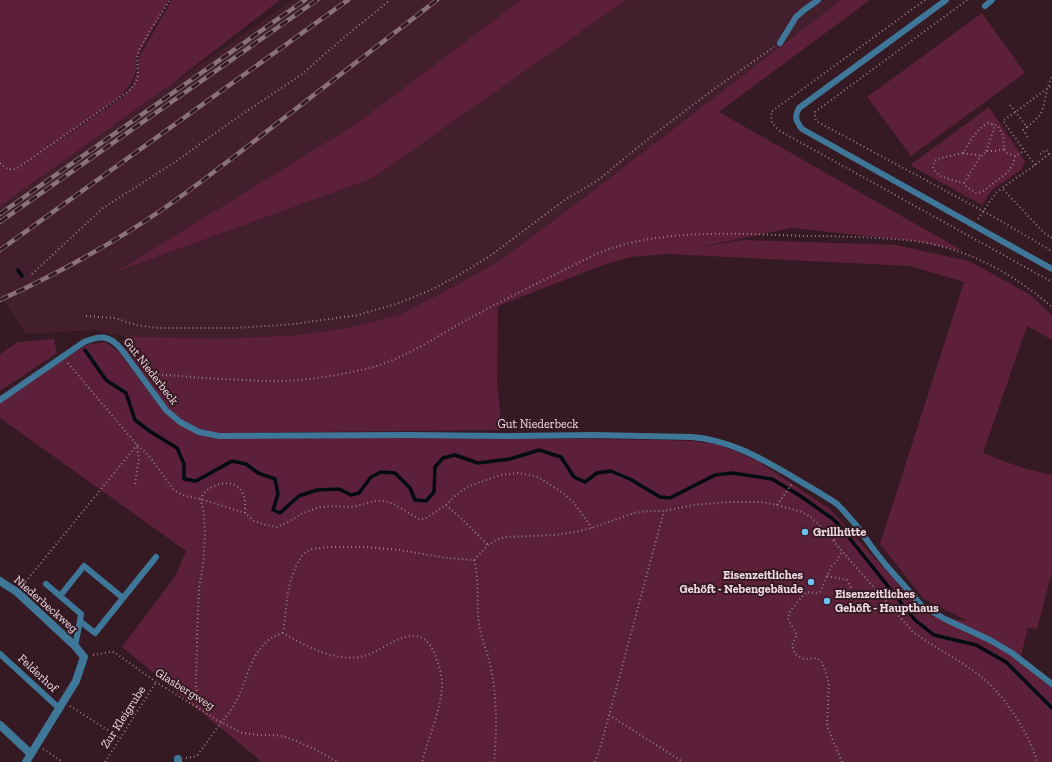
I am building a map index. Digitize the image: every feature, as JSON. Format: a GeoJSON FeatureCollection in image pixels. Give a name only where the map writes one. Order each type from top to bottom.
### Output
{"type":"FeatureCollection","features":[{"type":"Feature","properties":{"kind":"street","name":"Niederbeckweg"},"geometry":{"type":"LineString","coordinates":[[0,581],[17,592],[75,646],[84,657]]}},
{"type":"Feature","properties":{"kind":"street","name":"Felderhof"},"geometry":{"type":"LineString","coordinates":[[26,762],[62,706],[76,681],[84,657]]}},
{"type":"Feature","properties":{"kind":"street"},"geometry":{"type":"LineString","coordinates":[[0,725],[31,754]]}},
{"type":"Feature","properties":{"kind":"lane"},"geometry":{"type":"LineString","coordinates":[[780,43],[796,17],[818,0]]}},
{"type":"Feature","properties":{"kind":"lane"},"geometry":{"type":"LineString","coordinates":[[946,0],[799,108],[795,114],[797,122],[802,129],[1052,269]]}},
{"type":"Feature","properties":{"kind":"lane"},"geometry":{"type":"LineString","coordinates":[[984,6],[992,0]]}},
{"type":"Feature","properties":{"kind":"lane","name":"Gut Niederbeck"},"geometry":{"type":"LineString","coordinates":[[0,400],[84,342],[93,338],[104,337],[116,343],[140,373],[166,410],[180,422],[199,432],[219,436],[593,435],[692,437],[717,440],[736,447],[766,462],[837,504],[856,525],[885,564],[922,606],[990,640],[1012,653],[1052,684]]}},
{"type":"Feature","properties":{"kind":"lane","name":"Niederbeckweg"},"geometry":{"type":"LineString","coordinates":[[80,621],[94,633],[156,557]]}},
{"type":"Feature","properties":{"kind":"lane","name":"Niederbeckweg"},"geometry":{"type":"LineString","coordinates":[[60,596],[84,566],[123,598]]}},
{"type":"Feature","properties":{"kind":"lane","name":"Niederbeckweg"},"geometry":{"type":"LineString","coordinates":[[46,584],[81,614],[75,646]]}},
{"type":"Feature","properties":{"kind":"lane","name":"Felderhof"},"geometry":{"type":"LineString","coordinates":[[0,654],[62,706]]}},
{"type":"Feature","properties":{"kind":"path"},"geometry":{"type":"LineString","coordinates":[[0,163],[10,170],[16,170],[129,91],[136,82],[138,75],[137,59],[140,50],[151,29],[170,0]]}},
{"type":"Feature","properties":{"kind":"path"},"geometry":{"type":"LineString","coordinates":[[32,274],[103,208],[175,162],[235,119],[301,76],[341,40],[390,0]]}},
{"type":"Feature","properties":{"kind":"path"},"geometry":{"type":"LineString","coordinates":[[925,0],[771,112],[772,123],[780,131],[1052,282]]}},
{"type":"Feature","properties":{"kind":"path"},"geometry":{"type":"LineString","coordinates":[[967,0],[815,112],[816,121],[983,211],[1052,251]]}},
{"type":"Feature","properties":{"kind":"path"},"geometry":{"type":"LineString","coordinates":[[86,316],[115,318],[136,325],[158,328],[236,328],[294,324],[351,316],[398,303],[432,290],[459,276],[490,256],[566,199],[597,181],[648,139],[714,89],[780,43]]}},
{"type":"Feature","properties":{"kind":"path"},"geometry":{"type":"LineString","coordinates":[[1029,139],[1023,130],[1039,116],[1042,110],[1048,83],[1052,76]]}},
{"type":"Feature","properties":{"kind":"path"},"geometry":{"type":"LineString","coordinates":[[1035,166],[1003,121],[1052,85]]}},
{"type":"Feature","properties":{"kind":"path"},"geometry":{"type":"LineString","coordinates":[[1010,105],[1027,127]]}},
{"type":"Feature","properties":{"kind":"path"},"geometry":{"type":"LineString","coordinates":[[963,152],[981,127],[988,123],[998,126],[1003,135],[1004,150]]}},
{"type":"Feature","properties":{"kind":"path"},"geometry":{"type":"LineString","coordinates":[[964,183],[978,160],[986,151],[994,129],[993,124]]}},
{"type":"Feature","properties":{"kind":"path"},"geometry":{"type":"LineString","coordinates":[[986,151],[1004,150],[1015,156]]}},
{"type":"Feature","properties":{"kind":"path"},"geometry":{"type":"LineString","coordinates":[[982,156],[963,152],[937,159],[934,162],[933,169],[940,176],[964,183],[967,187],[976,192],[982,192],[1008,172],[1013,164],[1015,156],[1024,150]]}},
{"type":"Feature","properties":{"kind":"path"},"geometry":{"type":"LineString","coordinates":[[1040,154],[1046,150],[1052,156]]}},
{"type":"Feature","properties":{"kind":"path"},"geometry":{"type":"LineString","coordinates":[[974,225],[995,194],[1035,166],[1049,154]]}},
{"type":"Feature","properties":{"kind":"path"},"geometry":{"type":"LineString","coordinates":[[1002,188],[1044,233],[1052,238]]}},
{"type":"Feature","properties":{"kind":"path"},"geometry":{"type":"LineString","coordinates":[[140,373],[208,379],[275,382],[326,377],[371,367],[382,364],[417,348],[499,302],[596,254],[627,244],[664,236],[729,234],[866,237],[915,241],[954,250],[995,267],[1036,293],[1052,307]]}},
{"type":"Feature","properties":{"kind":"path"},"geometry":{"type":"LineString","coordinates":[[63,356],[137,445],[144,450],[173,489],[179,494],[201,499],[245,513],[254,521],[266,526],[277,527],[303,513],[320,507],[333,506],[346,508],[374,501],[385,501],[394,504],[419,519],[425,519],[446,505],[467,487],[500,475],[518,473],[538,477],[563,493],[573,502],[592,528]]}},
{"type":"Feature","properties":{"kind":"path"},"geometry":{"type":"LineString","coordinates":[[135,484],[139,459],[137,445]]}},
{"type":"Feature","properties":{"kind":"path"},"geometry":{"type":"LineString","coordinates":[[17,592],[137,445]]}},
{"type":"Feature","properties":{"kind":"path"},"geometry":{"type":"LineString","coordinates":[[197,707],[196,685],[198,610],[200,583],[204,561],[204,514],[201,499],[206,491],[214,485],[225,483],[234,485],[242,490],[245,499],[245,513]]}},
{"type":"Feature","properties":{"kind":"path"},"geometry":{"type":"LineString","coordinates":[[777,505],[792,484]]}},
{"type":"Feature","properties":{"kind":"path"},"geometry":{"type":"LineString","coordinates":[[474,560],[488,545],[505,537],[556,535],[575,532],[592,528],[634,513],[664,511],[693,505],[729,502],[761,502],[802,512],[811,517],[834,540],[913,632],[978,674],[991,686],[1005,701],[1017,719],[1035,753],[1037,762]]}},
{"type":"Feature","properties":{"kind":"path"},"geometry":{"type":"LineString","coordinates":[[446,505],[488,545]]}},
{"type":"Feature","properties":{"kind":"path"},"geometry":{"type":"LineString","coordinates":[[595,762],[601,745],[664,511]]}},
{"type":"Feature","properties":{"kind":"path"},"geometry":{"type":"LineString","coordinates":[[834,540],[849,529]]}},
{"type":"Feature","properties":{"kind":"path"},"geometry":{"type":"LineString","coordinates":[[283,633],[288,591],[291,579],[301,557],[311,549],[330,547],[365,547],[400,550],[447,558],[474,560]]}},
{"type":"Feature","properties":{"kind":"path"},"geometry":{"type":"LineString","coordinates":[[842,551],[838,559],[830,567],[820,592],[806,592],[790,611],[788,619],[797,635],[792,645],[796,654],[804,659],[817,658],[822,662],[829,683],[827,726],[842,762]]}},
{"type":"Feature","properties":{"kind":"path"},"geometry":{"type":"LineString","coordinates":[[474,560],[477,575],[479,624],[495,694],[496,734],[494,762]]}},
{"type":"Feature","properties":{"kind":"path"},"geometry":{"type":"LineString","coordinates":[[827,576],[847,580],[852,590]]}},
{"type":"Feature","properties":{"kind":"path"},"geometry":{"type":"LineString","coordinates":[[338,762],[294,740],[277,735],[242,733],[222,722],[236,702],[250,665],[264,643],[278,634],[283,633],[329,655],[343,657],[361,656],[406,637],[415,636],[425,640],[431,645],[440,671],[442,687],[422,762]]}},
{"type":"Feature","properties":{"kind":"path","name":"Glasbergweg"},"geometry":{"type":"LineString","coordinates":[[84,657],[114,652],[156,682],[222,722],[197,756],[178,761]]}},
{"type":"Feature","properties":{"kind":"path","name":"Zur Kleigrube"},"geometry":{"type":"LineString","coordinates":[[105,762],[156,682]]}},
{"type":"Feature","properties":{"kind":"path","name":"Felderhof"},"geometry":{"type":"LineString","coordinates":[[62,706],[120,738]]}},
{"type":"Feature","properties":{"kind":"path"},"geometry":{"type":"LineString","coordinates":[[609,715],[683,762]]}},
{"type":"Feature","properties":{"kind":"path"},"geometry":{"type":"LineString","coordinates":[[37,745],[63,762]]}},
{"type":"Feature","properties":{"kind":"shaded area"},"geometry":{"type":"Polygon","coordinates":[[[0,0],[169,0],[136,59],[136,71],[131,83],[121,96],[38,156],[123,97],[133,85],[137,71],[138,59],[172,0],[280,0],[169,86],[0,206],[0,0]]]}},
{"type":"Feature","properties":{"kind":"shaded area"},"geometry":{"type":"Polygon","coordinates":[[[293,0],[521,0],[356,124],[121,270],[373,178],[626,0],[841,0],[501,260],[401,314],[352,327],[299,335],[216,339],[125,336],[95,330],[26,334],[0,295],[0,206],[293,0]]]}},
{"type":"Feature","properties":{"kind":"shaded area"},"geometry":{"type":"Polygon","coordinates":[[[521,0],[626,0],[373,178],[118,271],[356,124],[521,0]]]}},
{"type":"Feature","properties":{"kind":"shaded area"},"geometry":{"type":"Polygon","coordinates":[[[841,0],[870,0],[719,112],[963,251],[915,241],[792,228],[694,248],[743,240],[896,245],[969,261],[1029,294],[1052,315],[1052,340],[1027,326],[983,453],[1023,468],[1052,475],[1052,572],[1037,629],[1028,628],[1020,660],[1052,683],[1052,762],[262,762],[122,647],[176,575],[186,551],[0,418],[0,402],[86,345],[105,342],[120,353],[164,412],[199,434],[664,440],[716,444],[759,462],[830,509],[921,609],[934,617],[968,621],[924,599],[880,544],[964,282],[910,266],[667,254],[631,257],[603,265],[498,306],[497,383],[502,430],[216,433],[200,429],[183,421],[168,408],[125,349],[125,336],[216,339],[299,335],[352,327],[401,314],[501,260],[841,0]]]}},
{"type":"Feature","properties":{"kind":"shaded area"},"geometry":{"type":"Polygon","coordinates":[[[982,13],[1025,73],[911,156],[867,97],[982,13]]]}},
{"type":"Feature","properties":{"kind":"shaded area"},"geometry":{"type":"Polygon","coordinates":[[[989,107],[1025,161],[1022,169],[992,190],[982,205],[910,165],[989,107]]]}},
{"type":"Feature","properties":{"kind":"shaded area"},"geometry":{"type":"Polygon","coordinates":[[[54,339],[57,353],[0,391],[0,354],[18,342],[54,339]]]}},
{"type":"Feature","properties":{"kind":"waterway"},"geometry":{"type":"LineString","coordinates":[[18,270],[22,276]]}},
{"type":"Feature","properties":{"kind":"waterway"},"geometry":{"type":"LineString","coordinates":[[85,350],[106,380],[126,393],[135,420],[177,448],[184,464],[184,479],[196,481],[232,461],[246,464],[258,473],[275,479],[278,494],[273,510],[280,513],[299,496],[317,490],[339,489],[351,495],[359,493],[371,477],[381,472],[395,473],[410,488],[415,500],[426,501],[434,492],[435,467],[443,458],[455,455],[478,463],[510,459],[539,450],[561,457],[574,477],[585,482],[597,473],[611,471],[630,479],[660,497],[670,498],[715,475],[732,473],[772,479],[799,495],[833,519],[915,620],[934,635],[976,645],[1006,662],[1052,708]]}},
{"type":"Feature","properties":{"kind":"railway"},"geometry":{"type":"LineString","coordinates":[[0,214],[305,0]]}},
{"type":"Feature","properties":{"kind":"railway"},"geometry":{"type":"LineString","coordinates":[[0,222],[317,0]]}},
{"type":"Feature","properties":{"kind":"railway"},"geometry":{"type":"LineString","coordinates":[[0,250],[348,0]]}},
{"type":"Feature","properties":{"kind":"railway"},"geometry":{"type":"LineString","coordinates":[[0,300],[84,258],[163,209],[194,187],[437,0]]}},
{"type":"Feature","properties":{"kind":"place","name":"Grillhütte"},"geometry":{"type":"Point","coordinates":[805,532]}},
{"type":"Feature","properties":{"kind":"place","name":"Eisenzeitliches Gehöft - Nebengebäude"},"geometry":{"type":"Point","coordinates":[811,582]}},
{"type":"Feature","properties":{"kind":"place","name":"Eisenzeitliches Gehöft - Haupthaus"},"geometry":{"type":"Point","coordinates":[827,601]}}]}
